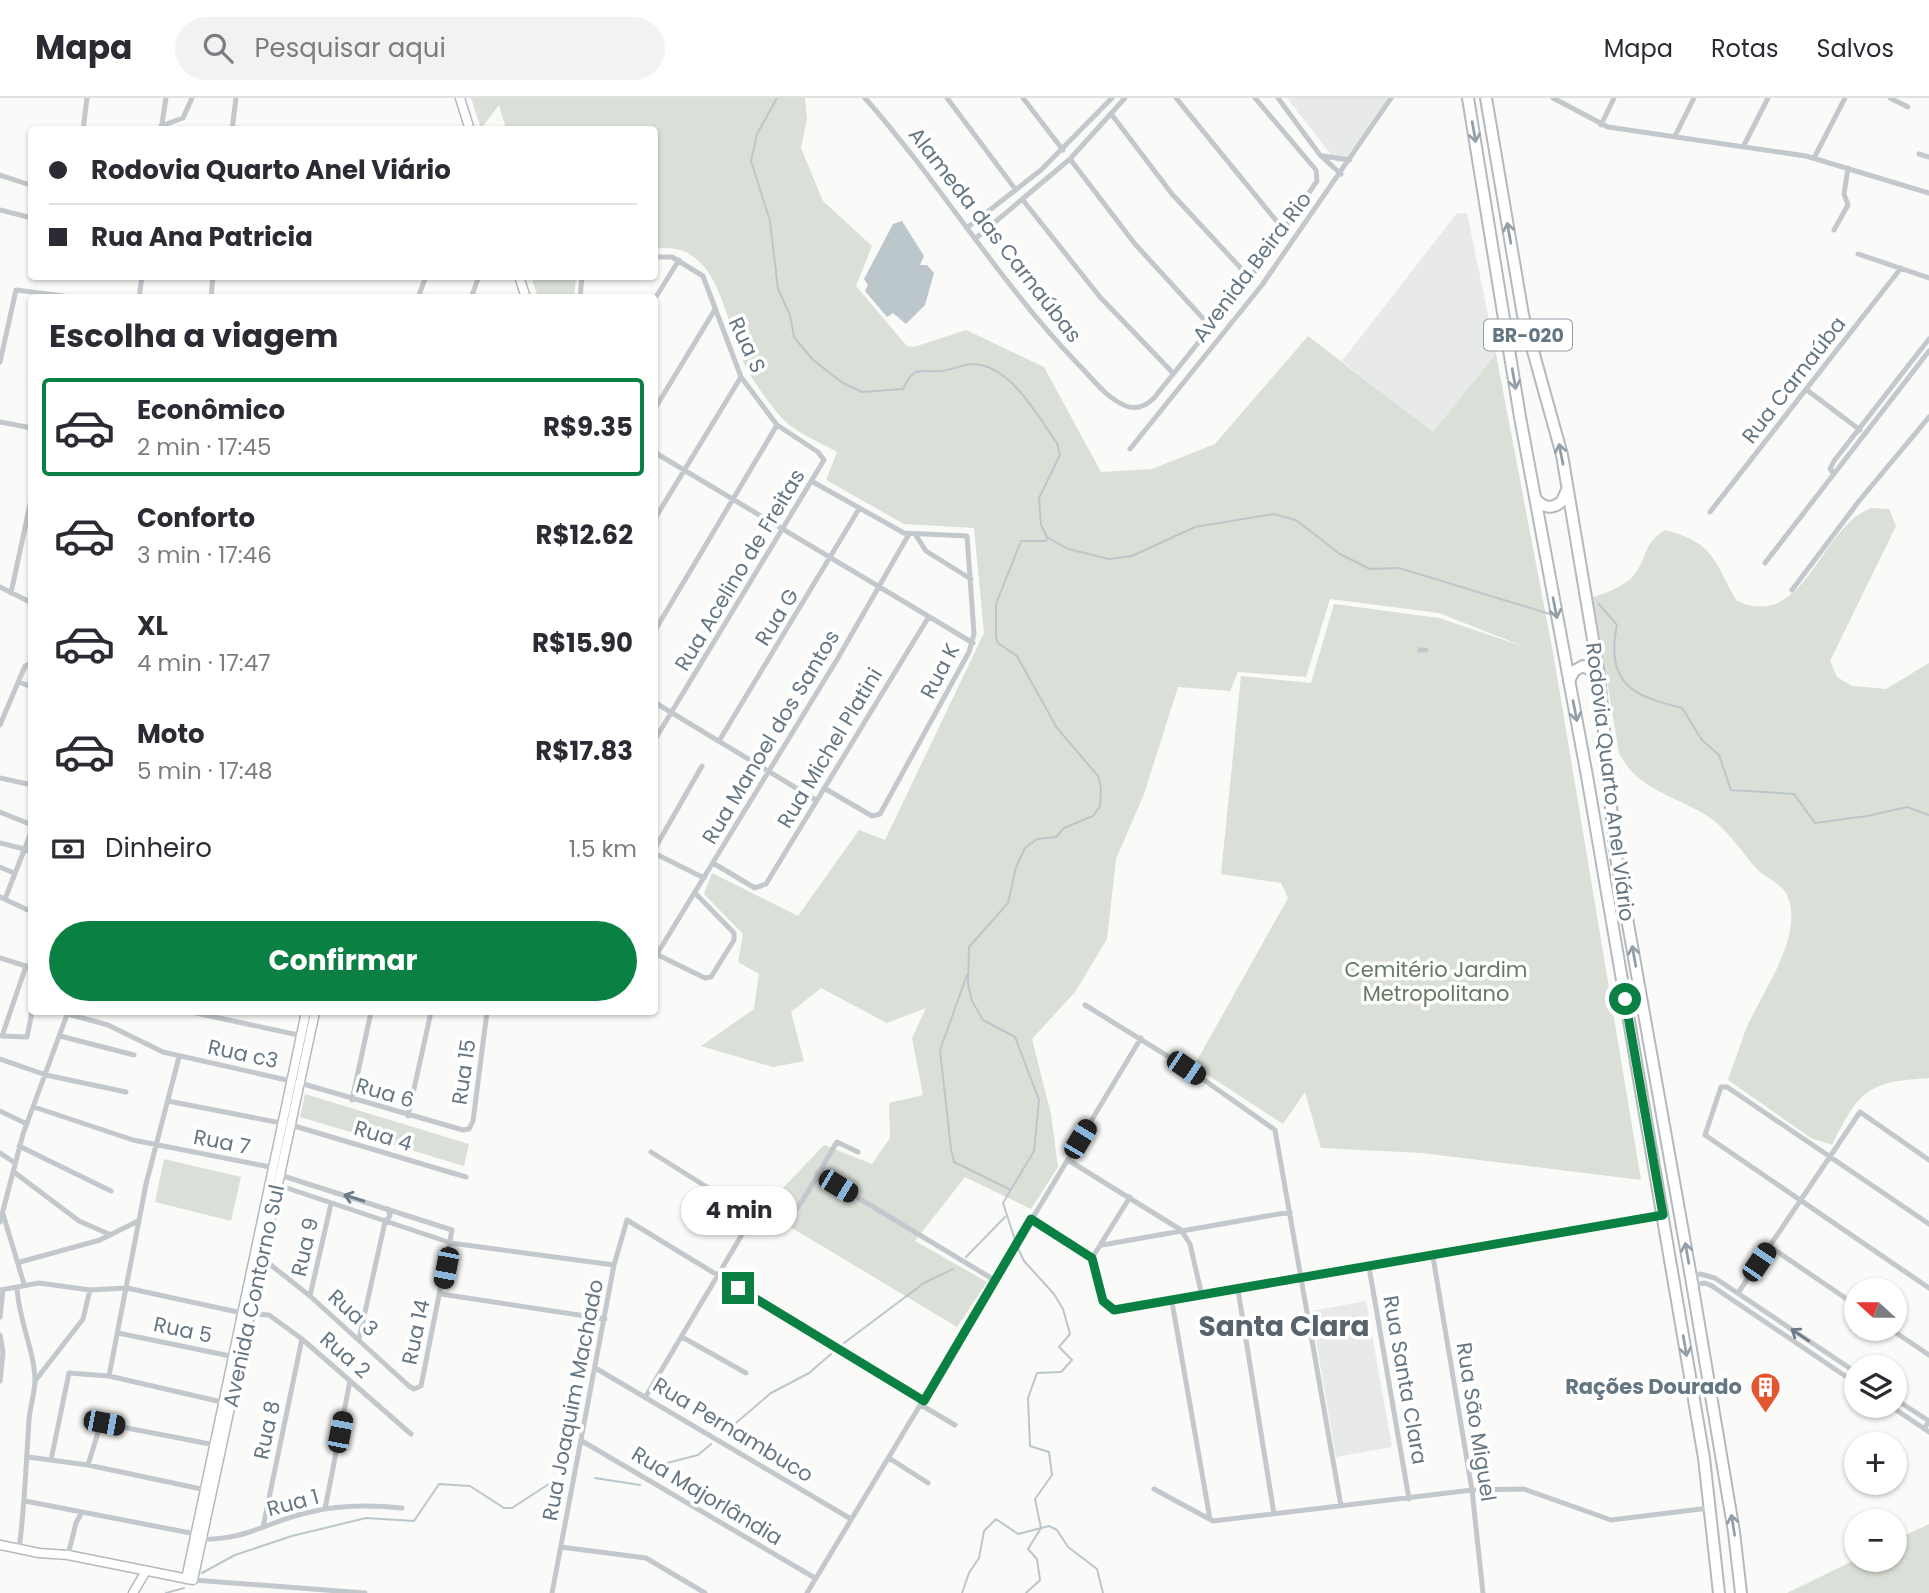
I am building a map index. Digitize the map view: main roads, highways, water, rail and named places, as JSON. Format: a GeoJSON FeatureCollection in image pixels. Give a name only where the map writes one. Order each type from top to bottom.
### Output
{"type":"FeatureCollection","features":[{"type":"Feature","properties":{"kind":"highway","name":"Rodovia Quarto Anel Viário"},"geometry":{"type":"LineString","coordinates":[[1468,98],[1535,498],[1676,1289],[1712,1508],[1719,1593]]}},
{"type":"Feature","properties":{"kind":"highway","name":"Rodovia Quarto Anel Viário"},"geometry":{"type":"LineString","coordinates":[[1486,98],[1523,315],[1562,455],[1598,676],[1615,851],[1734,1532],[1741,1593]]}},
{"type":"Feature","properties":{"kind":"highway"},"geometry":{"type":"LineString","coordinates":[[1483,196],[1502,190]]}},
{"type":"Feature","properties":{"kind":"highway"},"geometry":{"type":"LineString","coordinates":[[1535,498],[1544,506],[1553,506],[1562,501],[1567,489]]}},
{"type":"Feature","properties":{"kind":"highway"},"geometry":{"type":"LineString","coordinates":[[1569,681],[1574,671],[1583,666],[1598,676]]}},
{"type":"Feature","properties":{"kind":"highway"},"geometry":{"type":"LineString","coordinates":[[1676,1289],[1691,1281]]}},
{"type":"Feature","properties":{"kind":"highway"},"geometry":{"type":"LineString","coordinates":[[1693,1392],[1709,1388]]}},
{"type":"Feature","properties":{"kind":"waterway"},"geometry":{"type":"LineString","coordinates":[[777,98],[757,134],[751,161],[770,221],[778,289],[790,315],[794,337],[813,360],[843,383],[862,392],[903,389],[911,376],[918,371],[942,371],[973,364],[999,373],[1022,394],[1057,443],[1060,455],[1039,498],[1041,525],[1047,537],[1068,549],[1109,559],[1132,556],[1195,527],[1273,514],[1296,520],[1340,554],[1370,569],[1399,568],[1550,614]]}},
{"type":"Feature","properties":{"kind":"waterway"},"geometry":{"type":"LineString","coordinates":[[1016,1243],[1003,1203],[1034,1151],[1039,1100],[1015,1037],[983,1020],[972,1001],[968,984],[969,947],[1008,903],[1016,867],[1025,848],[1037,839],[1056,837],[1064,828],[1093,816],[1100,806],[1101,788],[1098,776],[1057,728],[1017,656],[998,643],[996,637],[996,604],[1021,541],[1046,541],[1047,537]]}},
{"type":"Feature","properties":{"kind":"waterway"},"geometry":{"type":"LineString","coordinates":[[1599,604],[1617,625],[1615,661],[1626,684],[1649,698],[1682,708],[1702,740],[1719,755],[1731,790],[1794,794],[1815,823],[1907,807],[1929,815]]}},
{"type":"Feature","properties":{"kind":"waterway"},"geometry":{"type":"LineString","coordinates":[[967,975],[940,1050],[951,1149],[954,1162],[1009,1189]]}},
{"type":"Feature","properties":{"kind":"waterway"},"geometry":{"type":"LineString","coordinates":[[966,1257],[1005,1217]]}},
{"type":"Feature","properties":{"kind":"waterway"},"geometry":{"type":"LineString","coordinates":[[1018,1248],[1024,1261],[1054,1294],[1063,1309],[1070,1334],[1059,1347],[1072,1360],[1061,1372],[1037,1373],[1028,1398],[1030,1446],[1049,1452],[1052,1475],[1035,1499],[1041,1528],[1028,1549],[1037,1559],[1040,1580],[1026,1593]]}},
{"type":"Feature","properties":{"kind":"waterway"},"geometry":{"type":"LineString","coordinates":[[844,1343],[924,1283],[953,1269]]}},
{"type":"Feature","properties":{"kind":"waterway"},"geometry":{"type":"LineString","coordinates":[[723,1434],[771,1393],[809,1373],[831,1354]]}},
{"type":"Feature","properties":{"kind":"waterway"},"geometry":{"type":"LineString","coordinates":[[667,1463],[698,1455],[711,1444]]}},
{"type":"Feature","properties":{"kind":"waterway"},"geometry":{"type":"LineString","coordinates":[[595,1478],[640,1485]]}},
{"type":"Feature","properties":{"kind":"waterway"},"geometry":{"type":"LineString","coordinates":[[202,1573],[235,1555],[292,1536],[366,1518],[414,1521],[439,1484],[470,1486],[504,1508],[512,1508],[555,1480]]}},
{"type":"Feature","properties":{"kind":"waterway"},"geometry":{"type":"LineString","coordinates":[[962,1593],[969,1573],[979,1558],[984,1531],[996,1519],[1018,1534],[1049,1526],[1057,1530],[1068,1547],[1097,1569],[1103,1593]]}},
{"type":"Feature","properties":{"kind":"waterway"},"geometry":{"type":"LineString","coordinates":[[166,1593],[184,1588]]}},
{"type":"Feature","properties":{"kind":"place","name":"Rações Dourado"},"geometry":{"type":"Point","coordinates":[1765,1414]}},
{"type":"Feature","properties":{"kind":"district","name":"Santa Clara"},"geometry":{"type":"Point","coordinates":[1284,1326]}},
{"type":"Feature","properties":{"kind":"park label","name":"Cemitério Jardim Metropolitano"},"geometry":{"type":"Point","coordinates":[1436,982]}}]}
